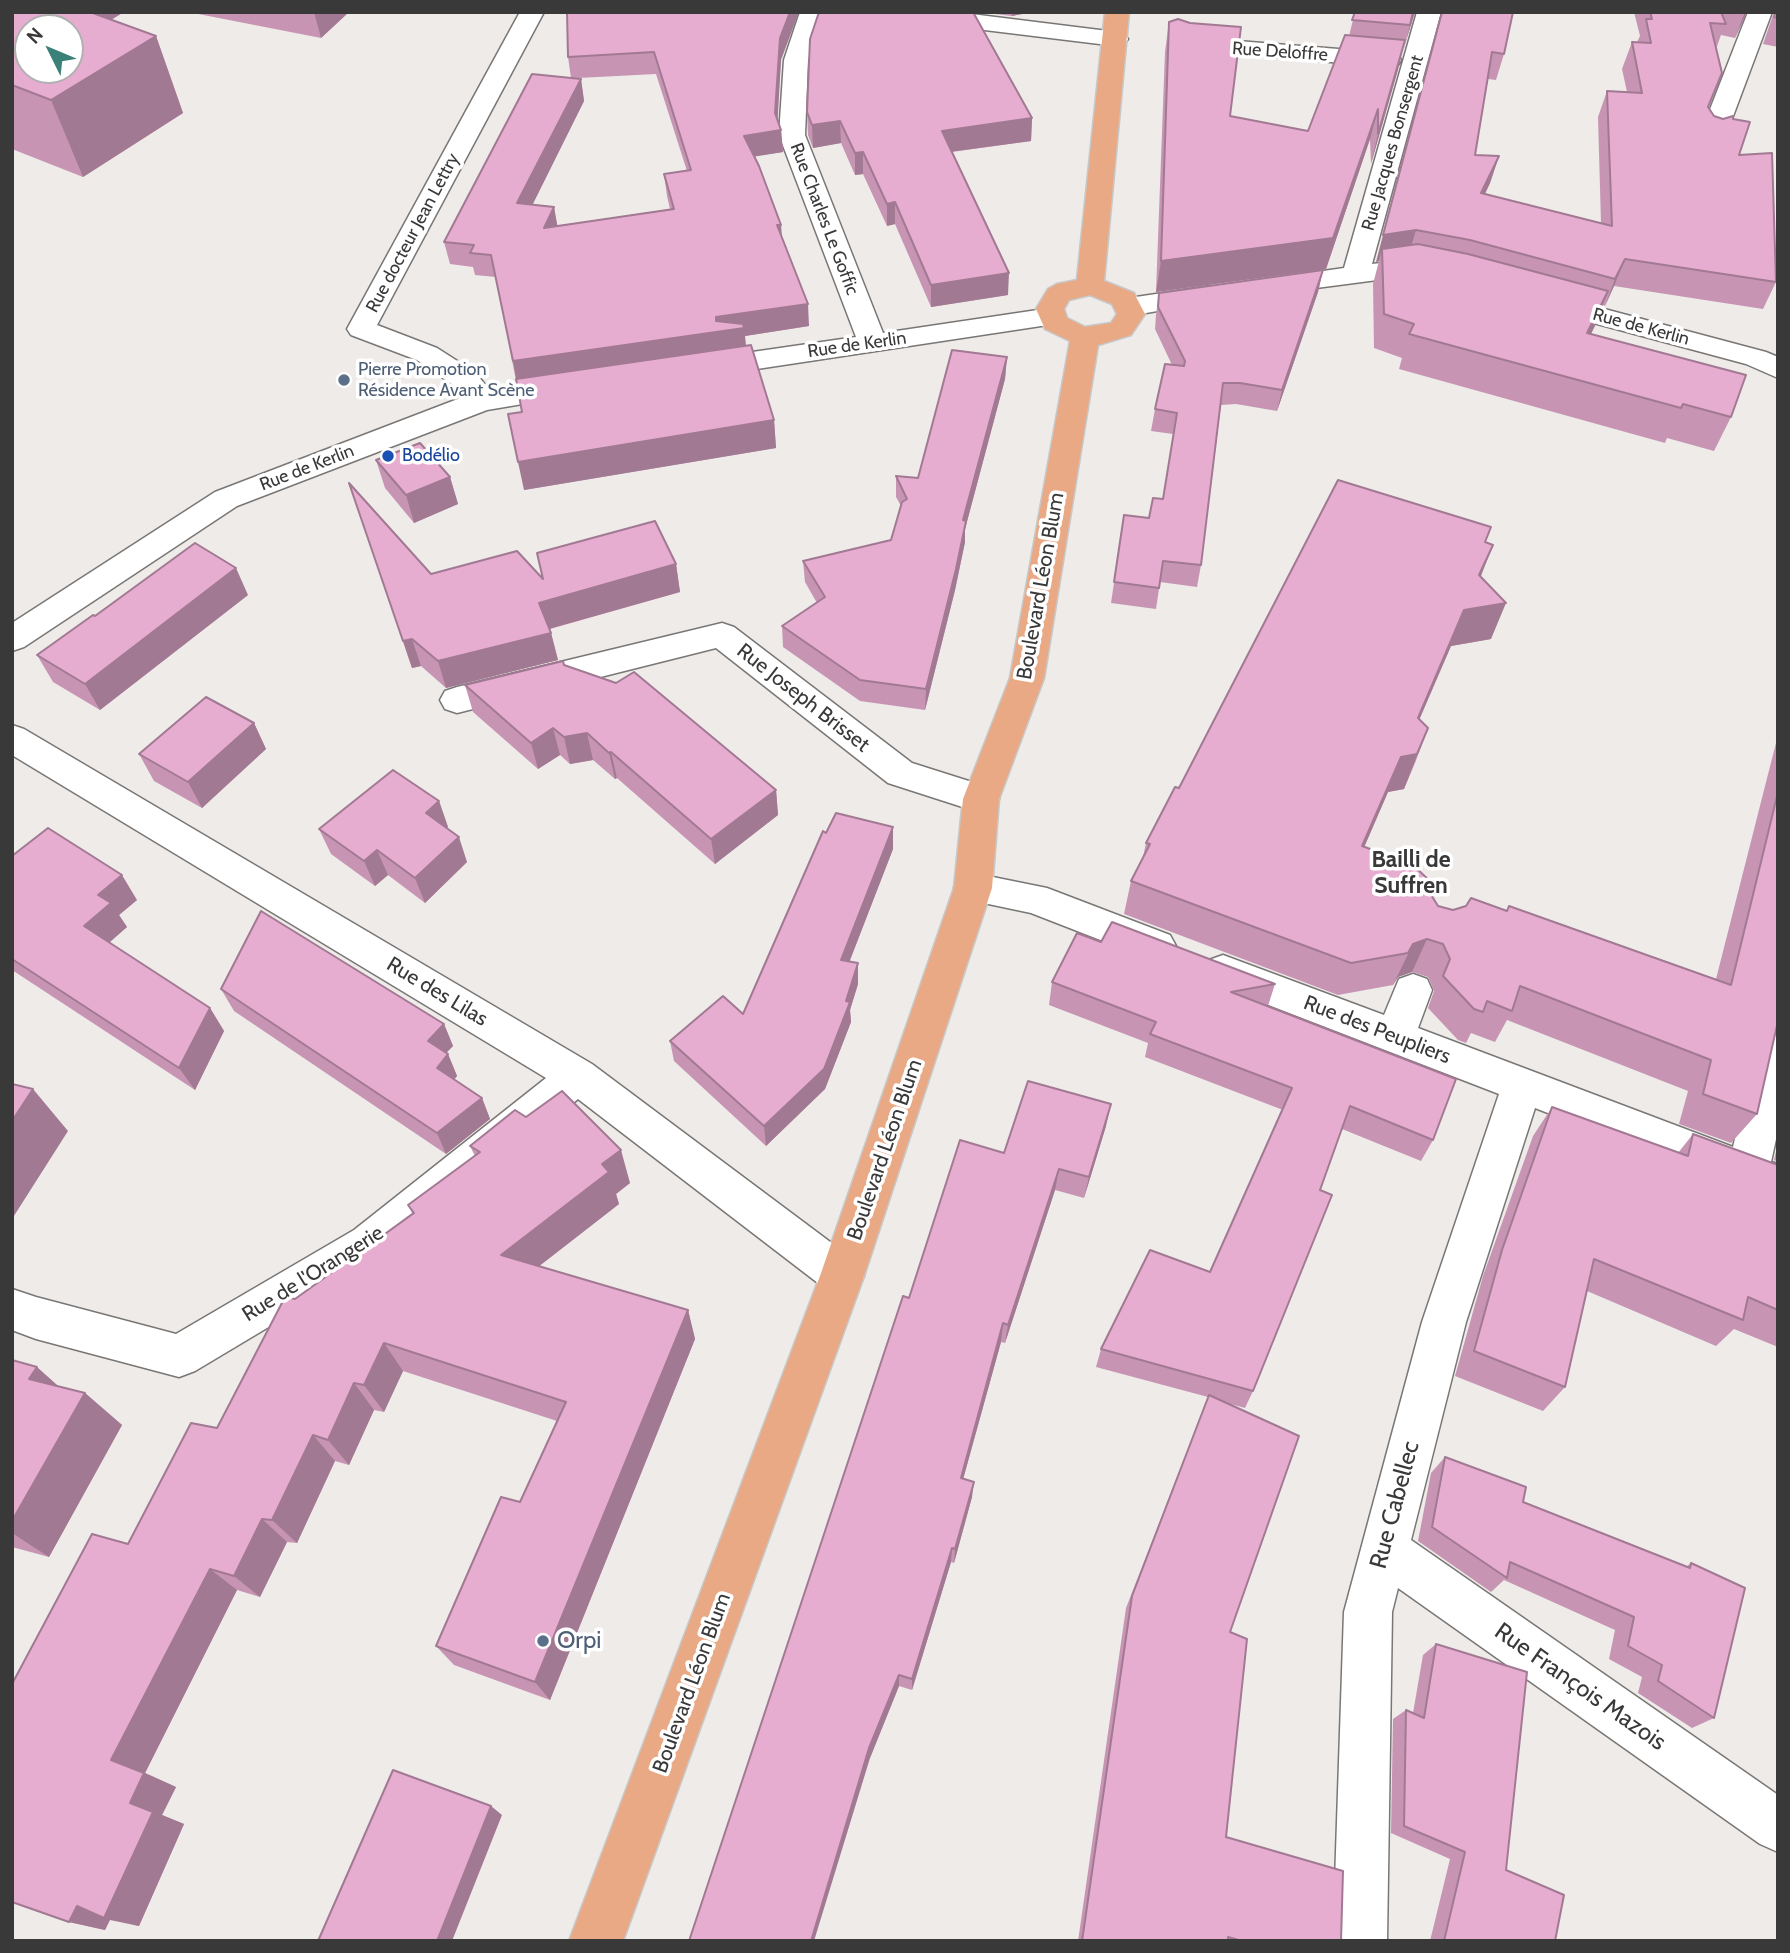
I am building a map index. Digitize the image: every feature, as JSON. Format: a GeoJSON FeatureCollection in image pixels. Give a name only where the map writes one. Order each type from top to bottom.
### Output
{"type":"FeatureCollection","features":[{"type":"Feature","properties":{"kind":"main road"},"geometry":{"type":"LineString","coordinates":[[1068,326],[1098,336],[1121,329],[1128,323],[1129,307],[1115,293],[1090,287],[1117,12]]}},
{"type":"Feature","properties":{"kind":"main road","name":"Boulevard Léon Blum"},"geometry":{"type":"LineString","coordinates":[[596,1941],[842,1276],[973,888],[981,799],[1027,678],[1068,326],[1052,302],[1067,290],[1090,287]]}},
{"type":"Feature","properties":{"kind":"street","name":"Rue docteur Jean Lettry"},"geometry":{"type":"LineString","coordinates":[[481,401],[466,380],[427,354],[361,329],[533,12]]}},
{"type":"Feature","properties":{"kind":"street","name":"Rue Charles Le Goffic"},"geometry":{"type":"LineString","coordinates":[[812,12],[796,60],[792,135],[872,342]]}},
{"type":"Feature","properties":{"kind":"street"},"geometry":{"type":"LineString","coordinates":[[894,12],[1116,39]]}},
{"type":"Feature","properties":{"kind":"street","name":"Rue Jacques Bonsergent"},"geometry":{"type":"LineString","coordinates":[[1356,274],[1429,12]]}},
{"type":"Feature","properties":{"kind":"street"},"geometry":{"type":"LineString","coordinates":[[1713,135],[1760,12]]}},
{"type":"Feature","properties":{"kind":"street","name":"Rue Deloffre"},"geometry":{"type":"LineString","coordinates":[[1186,44],[1416,62]]}},
{"type":"Feature","properties":{"kind":"street"},"geometry":{"type":"LineString","coordinates":[[1129,307],[1408,268],[1461,278]]}},
{"type":"Feature","properties":{"kind":"street","name":"Rue de Kerlin"},"geometry":{"type":"LineString","coordinates":[[1528,296],[1756,358],[1778,369]]}},
{"type":"Feature","properties":{"kind":"street","name":"Rue de Kerlin"},"geometry":{"type":"LineString","coordinates":[[671,373],[872,342],[1068,326]]}},
{"type":"Feature","properties":{"kind":"street","name":"Rue de Kerlin"},"geometry":{"type":"LineString","coordinates":[[12,639],[226,499],[481,401],[605,383]]}},
{"type":"Feature","properties":{"kind":"street","name":"Rue Joseph Brisset"},"geometry":{"type":"LineString","coordinates":[[457,700],[722,635],[900,773],[981,799]]}},
{"type":"Feature","properties":{"kind":"street","name":"Rue des Lilas"},"geometry":{"type":"LineString","coordinates":[[12,738],[578,1076],[842,1276]]}},
{"type":"Feature","properties":{"kind":"street","name":"Rue des Peupliers"},"geometry":{"type":"LineString","coordinates":[[973,888],[1034,899],[1763,1177]]}},
{"type":"Feature","properties":{"kind":"street"},"geometry":{"type":"LineString","coordinates":[[1395,1037],[1413,990]]}},
{"type":"Feature","properties":{"kind":"street"},"geometry":{"type":"LineString","coordinates":[[1763,1177],[1778,1040]]}},
{"type":"Feature","properties":{"kind":"street","name":"Rue de l'Orangerie"},"geometry":{"type":"LineString","coordinates":[[12,1309],[36,1318],[179,1356],[369,1244],[578,1076]]}},
{"type":"Feature","properties":{"kind":"street","name":"Rue Cabellec"},"geometry":{"type":"LineString","coordinates":[[1360,1941],[1368,1612],[1444,1322],[1522,1084]]}},
{"type":"Feature","properties":{"kind":"street","name":"Rue François Mazois"},"geometry":{"type":"LineString","coordinates":[[1383,1549],[1778,1826]]}},
{"type":"Feature","properties":{"kind":"building"},"geometry":{"type":"Polygon","coordinates":[[[12,12],[90,12],[156,36],[84,80],[84,14],[14,14],[14,84],[77,84],[51,100],[12,85],[12,12]]]}},
{"type":"Feature","properties":{"kind":"building"},"geometry":{"type":"Polygon","coordinates":[[[567,12],[790,12],[780,38],[775,113],[781,130],[744,136],[759,166],[781,225],[777,225],[808,304],[716,317],[716,321],[743,324],[744,328],[513,361],[491,255],[470,253],[474,245],[444,242],[532,74],[581,79],[517,203],[554,207],[544,228],[674,209],[664,174],[691,170],[654,52],[568,57],[567,12]]]}},
{"type":"Feature","properties":{"kind":"building"},"geometry":{"type":"Polygon","coordinates":[[[819,12],[973,12],[1032,118],[942,131],[1009,273],[931,285],[895,202],[887,204],[863,152],[855,153],[840,121],[812,125],[807,112],[810,39],[819,12]]]}},
{"type":"Feature","properties":{"kind":"building"},"geometry":{"type":"Polygon","coordinates":[[[1355,12],[1413,12],[1410,25],[1352,20],[1355,12]]]}},
{"type":"Feature","properties":{"kind":"building"},"geometry":{"type":"Polygon","coordinates":[[[1442,12],[1513,12],[1504,54],[1492,52],[1475,155],[1499,156],[1481,193],[1612,226],[1607,91],[1642,93],[1632,42],[1651,43],[1646,19],[1652,19],[1650,12],[1721,12],[1726,24],[1710,23],[1722,73],[1708,107],[1714,116],[1723,119],[1733,116],[1733,119],[1750,122],[1739,155],[1772,153],[1776,282],[1625,259],[1615,279],[1470,240],[1416,230],[1383,235],[1442,12]]]}},
{"type":"Feature","properties":{"kind":"building"},"geometry":{"type":"Polygon","coordinates":[[[1178,19],[1190,23],[1241,27],[1230,116],[1308,131],[1345,35],[1405,40],[1378,134],[1378,109],[1333,238],[1161,261],[1169,22],[1178,19]]]}},
{"type":"Feature","properties":{"kind":"building"},"geometry":{"type":"Polygon","coordinates":[[[1418,244],[1468,254],[1608,291],[1587,333],[1746,375],[1731,417],[1683,404],[1681,408],[1409,334],[1414,324],[1384,314],[1382,249],[1418,244]]]}},
{"type":"Feature","properties":{"kind":"building"},"geometry":{"type":"Polygon","coordinates":[[[1323,270],[1282,390],[1223,383],[1201,565],[1163,561],[1159,588],[1114,582],[1124,515],[1149,518],[1153,498],[1163,499],[1177,413],[1155,409],[1165,364],[1184,366],[1185,361],[1158,307],[1159,293],[1323,270]]]}},
{"type":"Feature","properties":{"kind":"building"},"geometry":{"type":"Polygon","coordinates":[[[751,345],[774,420],[518,462],[508,414],[522,412],[516,379],[751,345]]]}},
{"type":"Feature","properties":{"kind":"building"},"geometry":{"type":"Polygon","coordinates":[[[952,350],[1007,357],[963,520],[966,521],[956,569],[926,689],[860,680],[782,626],[825,597],[803,561],[891,540],[902,502],[907,499],[896,476],[918,478],[952,350]]]}},
{"type":"Feature","properties":{"kind":"building"},"geometry":{"type":"Polygon","coordinates":[[[420,443],[450,477],[406,495],[376,460],[420,443]]]}},
{"type":"Feature","properties":{"kind":"building"},"geometry":{"type":"Polygon","coordinates":[[[1338,480],[1491,527],[1485,542],[1493,545],[1479,575],[1506,603],[1464,610],[1418,718],[1428,728],[1417,754],[1401,757],[1362,846],[1412,864],[1433,884],[1430,893],[1438,906],[1453,910],[1466,906],[1471,898],[1507,911],[1509,906],[1731,985],[1778,792],[1778,1021],[1757,1114],[1703,1094],[1711,1060],[1520,986],[1512,1011],[1487,1001],[1483,1012],[1474,1009],[1443,976],[1450,959],[1443,944],[1427,939],[1413,944],[1408,953],[1351,963],[1131,881],[1150,844],[1146,843],[1175,787],[1179,788],[1338,480]]]}},
{"type":"Feature","properties":{"kind":"building"},"geometry":{"type":"Polygon","coordinates":[[[349,483],[431,574],[517,551],[543,579],[537,553],[655,521],[676,564],[539,603],[551,633],[438,661],[412,639],[403,641],[349,483]]]}},
{"type":"Feature","properties":{"kind":"building"},"geometry":{"type":"Polygon","coordinates":[[[195,543],[236,568],[85,684],[37,655],[95,616],[195,543]]]}},
{"type":"Feature","properties":{"kind":"building"},"geometry":{"type":"Polygon","coordinates":[[[563,661],[564,665],[616,683],[634,672],[776,790],[711,839],[587,733],[564,737],[553,728],[531,743],[465,685],[563,661]]]}},
{"type":"Feature","properties":{"kind":"building"},"geometry":{"type":"Polygon","coordinates":[[[206,697],[254,723],[188,782],[139,754],[206,697]]]}},
{"type":"Feature","properties":{"kind":"building"},"geometry":{"type":"Polygon","coordinates":[[[393,770],[439,801],[426,813],[459,837],[415,878],[377,850],[364,861],[319,829],[393,770]]]}},
{"type":"Feature","properties":{"kind":"building"},"geometry":{"type":"Polygon","coordinates":[[[836,813],[893,827],[841,960],[858,963],[846,1001],[850,1002],[824,1069],[764,1126],[670,1041],[723,996],[743,1014],[823,831],[826,833],[836,813]]]}},
{"type":"Feature","properties":{"kind":"building"},"geometry":{"type":"Polygon","coordinates":[[[48,828],[122,875],[98,895],[111,903],[84,926],[210,1008],[179,1068],[12,959],[12,856],[48,828]]]}},
{"type":"Feature","properties":{"kind":"building"},"geometry":{"type":"Polygon","coordinates":[[[261,911],[444,1024],[428,1041],[448,1054],[437,1068],[482,1098],[437,1133],[221,989],[261,911]]]}},
{"type":"Feature","properties":{"kind":"building"},"geometry":{"type":"Polygon","coordinates":[[[1112,922],[1275,984],[1231,992],[1456,1079],[1433,1140],[1350,1106],[1320,1190],[1332,1195],[1253,1391],[1101,1349],[1150,1250],[1210,1272],[1292,1088],[1150,1034],[1156,1022],[1052,982],[1077,933],[1101,942],[1112,922]]]}},
{"type":"Feature","properties":{"kind":"building"},"geometry":{"type":"Polygon","coordinates":[[[1028,1081],[1111,1104],[1089,1177],[1059,1169],[1008,1325],[1003,1323],[961,1478],[974,1482],[955,1549],[952,1548],[912,1679],[899,1675],[869,1748],[811,1941],[689,1941],[903,1296],[909,1298],[960,1140],[1004,1153],[1028,1081]]]}},
{"type":"Feature","properties":{"kind":"building"},"geometry":{"type":"Polygon","coordinates":[[[12,1084],[33,1089],[12,1121],[12,1084]]]}},
{"type":"Feature","properties":{"kind":"building"},"geometry":{"type":"Polygon","coordinates":[[[562,1091],[621,1150],[602,1164],[609,1172],[501,1255],[688,1310],[535,1682],[436,1646],[501,1497],[520,1502],[566,1402],[384,1343],[364,1385],[354,1383],[328,1440],[313,1435],[272,1520],[262,1519],[234,1576],[210,1569],[111,1760],[144,1773],[130,1803],[153,1812],[104,1918],[77,1906],[69,1922],[12,1902],[12,1684],[92,1534],[128,1544],[191,1423],[217,1428],[285,1297],[295,1299],[414,1213],[408,1205],[480,1152],[470,1146],[515,1110],[526,1117],[562,1091]]]}},
{"type":"Feature","properties":{"kind":"building"},"geometry":{"type":"Polygon","coordinates":[[[1552,1107],[1688,1156],[1693,1134],[1778,1165],[1778,1310],[1748,1297],[1743,1320],[1594,1259],[1565,1387],[1474,1351],[1502,1250],[1552,1107]]]}},
{"type":"Feature","properties":{"kind":"building"},"geometry":{"type":"Polygon","coordinates":[[[12,1360],[37,1367],[29,1379],[85,1393],[12,1521],[12,1360]]]}},
{"type":"Feature","properties":{"kind":"building"},"geometry":{"type":"Polygon","coordinates":[[[1209,1395],[1299,1436],[1230,1632],[1247,1639],[1226,1837],[1343,1871],[1341,1941],[1242,1941],[1228,1937],[1228,1941],[1082,1941],[1132,1596],[1209,1395]]]}},
{"type":"Feature","properties":{"kind":"building"},"geometry":{"type":"Polygon","coordinates":[[[1445,1457],[1526,1487],[1523,1502],[1690,1568],[1691,1563],[1745,1588],[1714,1718],[1658,1681],[1662,1665],[1628,1646],[1634,1617],[1510,1562],[1507,1578],[1432,1527],[1445,1457]]]}},
{"type":"Feature","properties":{"kind":"building"},"geometry":{"type":"Polygon","coordinates":[[[1436,1644],[1527,1672],[1506,1870],[1564,1895],[1555,1941],[1444,1941],[1465,1852],[1404,1826],[1406,1710],[1424,1718],[1436,1644]]]}},
{"type":"Feature","properties":{"kind":"building"},"geometry":{"type":"Polygon","coordinates":[[[393,1770],[491,1806],[437,1941],[318,1941],[393,1770]]]}},
{"type":"Feature","properties":{"kind":"place","name":"Pierre Promotion Résidence Avant Scène"},"geometry":{"type":"Point","coordinates":[344,380]}},
{"type":"Feature","properties":{"kind":"place","name":"Bodélio"},"geometry":{"type":"Point","coordinates":[388,456]}},
{"type":"Feature","properties":{"kind":"place","name":"Orpi"},"geometry":{"type":"Point","coordinates":[543,1641]}},
{"type":"Feature","properties":{"kind":"district","name":"Bailli de Suffren"},"geometry":{"type":"Point","coordinates":[1411,873]}}]}
